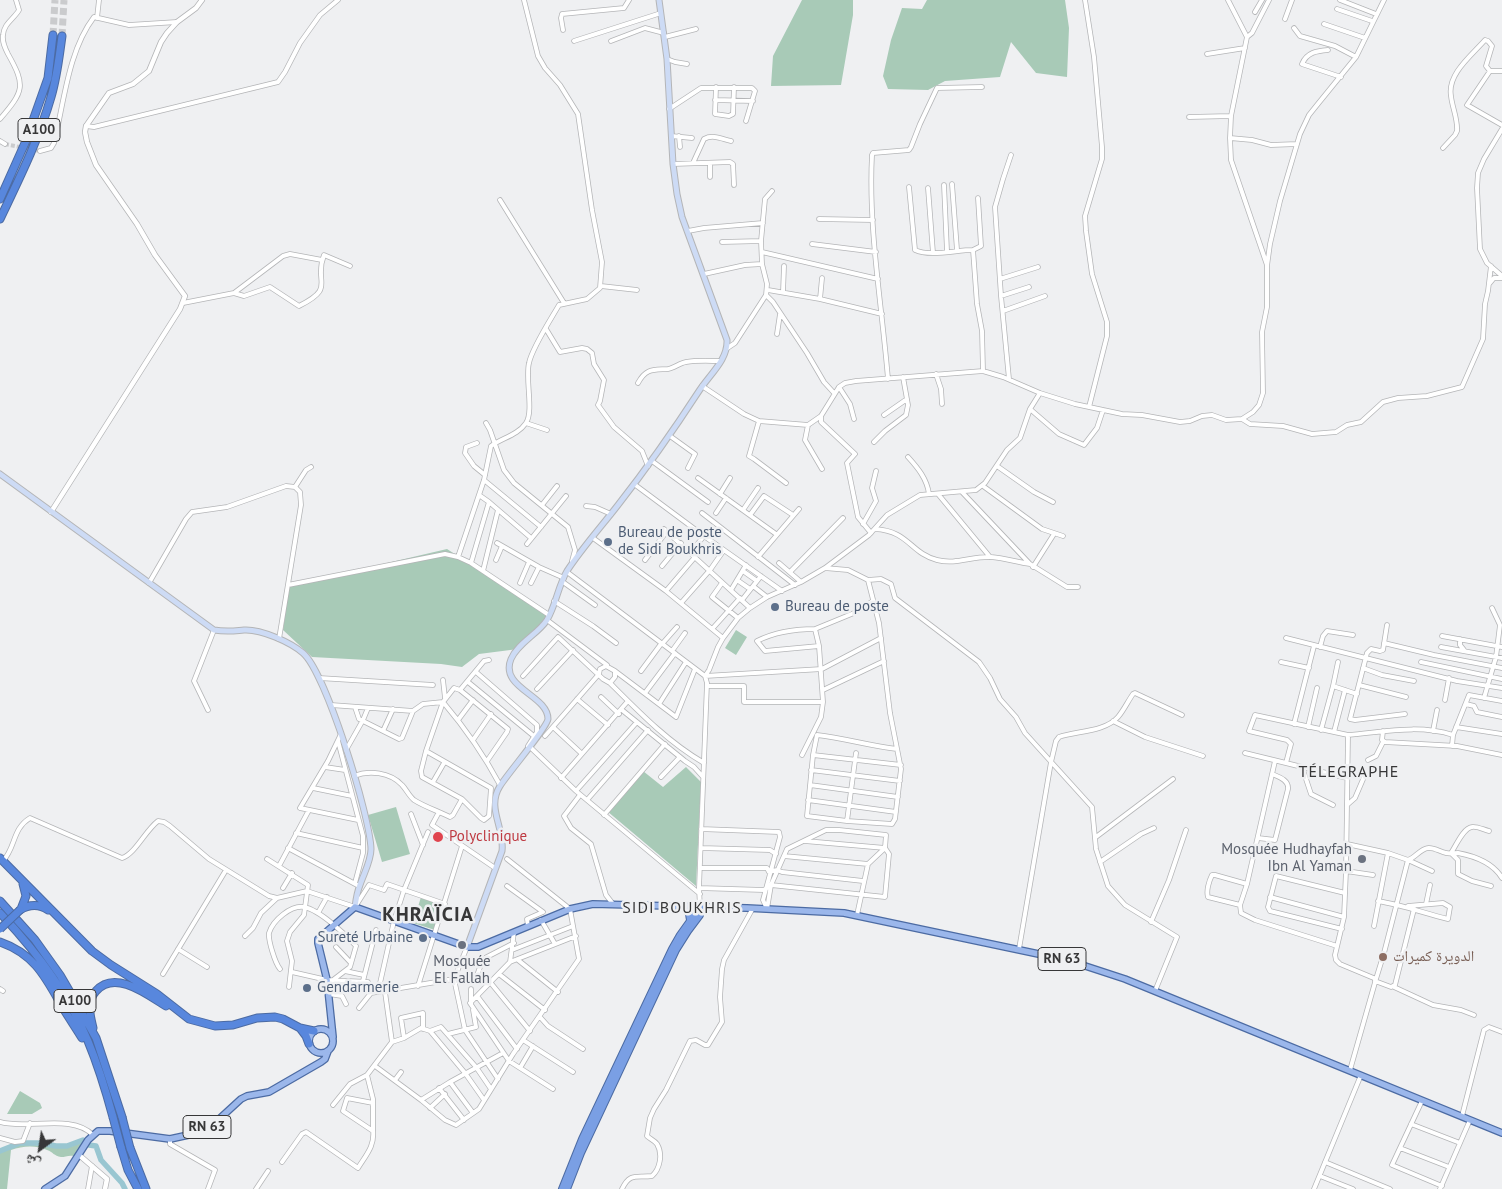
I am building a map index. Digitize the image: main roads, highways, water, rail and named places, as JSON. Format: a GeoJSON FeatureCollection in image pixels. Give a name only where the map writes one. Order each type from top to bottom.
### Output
{"type":"FeatureCollection","features":[{"type":"Feature","properties":{"kind":"highway","name":"A100"},"geometry":{"type":"LineString","coordinates":[[0,199],[25,143],[48,78],[54,35]]}},
{"type":"Feature","properties":{"kind":"highway","name":"A100"},"geometry":{"type":"LineString","coordinates":[[0,219],[37,139],[51,99],[62,36]]}},
{"type":"Feature","properties":{"kind":"highway"},"geometry":{"type":"LineString","coordinates":[[2,859],[15,875],[92,951],[157,994],[189,1019]]}},
{"type":"Feature","properties":{"kind":"highway"},"geometry":{"type":"LineString","coordinates":[[15,875],[26,892],[25,903],[20,910]]}},
{"type":"Feature","properties":{"kind":"highway","name":"A100"},"geometry":{"type":"LineString","coordinates":[[0,901],[26,929],[60,975],[96,1038],[122,1117],[130,1148],[146,1189]]}},
{"type":"Feature","properties":{"kind":"highway"},"geometry":{"type":"LineString","coordinates":[[0,929],[26,906],[45,908],[62,922]]}},
{"type":"Feature","properties":{"kind":"highway"},"geometry":{"type":"LineString","coordinates":[[684,907],[689,914],[690,920]]}},
{"type":"Feature","properties":{"kind":"highway"},"geometry":{"type":"LineString","coordinates":[[562,1189],[582,1139],[672,949],[700,907]]}},
{"type":"Feature","properties":{"kind":"highway"},"geometry":{"type":"LineString","coordinates":[[566,1189],[581,1152],[676,950],[700,915],[700,907]]}},
{"type":"Feature","properties":{"kind":"highway","name":"A100"},"geometry":{"type":"LineString","coordinates":[[0,913],[29,944],[61,990],[88,1040],[104,1084],[120,1147],[128,1170],[138,1189]]}},
{"type":"Feature","properties":{"kind":"highway"},"geometry":{"type":"LineString","coordinates":[[0,942],[22,952],[39,969],[87,1048],[104,1084]]}},
{"type":"Feature","properties":{"kind":"highway"},"geometry":{"type":"LineString","coordinates":[[96,1038],[89,1014],[90,1000],[98,988],[110,982],[124,984],[189,1019],[215,1026],[233,1025],[257,1018],[275,1017],[300,1028],[316,1030]]}},
{"type":"Feature","properties":{"kind":"highway"},"geometry":{"type":"LineString","coordinates":[[300,1028],[309,1044]]}},
{"type":"Feature","properties":{"kind":"main road"},"geometry":{"type":"LineString","coordinates":[[467,946],[502,851],[503,842],[494,804],[499,788],[548,720],[547,711],[540,702],[516,684],[510,671],[511,659],[548,617],[566,572],[670,436],[702,386],[721,361],[726,349],[726,340],[704,274],[682,217],[673,164],[667,59],[659,0]]}},
{"type":"Feature","properties":{"kind":"main road"},"geometry":{"type":"LineString","coordinates":[[0,474],[214,630],[232,632],[249,630],[280,639],[303,653],[319,678],[331,705],[354,776],[368,823],[371,851],[357,885],[355,907],[318,939],[330,980],[330,1020],[333,1045],[325,1059],[314,1066]]}},
{"type":"Feature","properties":{"kind":"main road","name":"RN 63"},"geometry":{"type":"LineString","coordinates":[[355,907],[467,946],[478,947],[570,909],[593,904],[753,908],[857,915],[1019,949],[1094,968],[1155,991],[1502,1133]]}},
{"type":"Feature","properties":{"kind":"main road"},"geometry":{"type":"LineString","coordinates":[[314,1066],[316,1055],[309,1044],[309,1036],[330,1020]]}},
{"type":"Feature","properties":{"kind":"main road"},"geometry":{"type":"LineString","coordinates":[[316,1030],[329,1031],[333,1037]]}},
{"type":"Feature","properties":{"kind":"main road"},"geometry":{"type":"LineString","coordinates":[[315,1052],[322,1054],[328,1051]]}},
{"type":"Feature","properties":{"kind":"main road","name":"RN 63"},"geometry":{"type":"LineString","coordinates":[[45,1189],[65,1176],[80,1156],[90,1138],[98,1131],[170,1138],[193,1134],[217,1121],[241,1099],[269,1092],[314,1066]]}},
{"type":"Feature","properties":{"kind":"waterway"},"geometry":{"type":"LineString","coordinates":[[0,1151],[20,1143],[67,1146],[83,1140],[89,1145],[96,1146],[101,1160],[122,1183],[125,1189]]}},
{"type":"Feature","properties":{"kind":"tunnel"},"geometry":{"type":"LineString","coordinates":[[53,35],[55,0]]}},
{"type":"Feature","properties":{"kind":"tunnel"},"geometry":{"type":"LineString","coordinates":[[62,36],[64,0]]}},
{"type":"Feature","properties":{"kind":"tunnel"},"geometry":{"type":"LineString","coordinates":[[5,144],[40,151]]}},
{"type":"Feature","properties":{"kind":"place","name":"Bureau de poste de Sidi Boukhris"},"geometry":{"type":"Point","coordinates":[608,542]}},
{"type":"Feature","properties":{"kind":"place","name":"Bureau de poste"},"geometry":{"type":"Point","coordinates":[775,607]}},
{"type":"Feature","properties":{"kind":"place","name":"Polyclinique"},"geometry":{"type":"Point","coordinates":[438,837]}},
{"type":"Feature","properties":{"kind":"place","name":"Mosquée Hudhayfah Ibn Al Yaman"},"geometry":{"type":"Point","coordinates":[1362,859]}},
{"type":"Feature","properties":{"kind":"place","name":"Sureté Urbaine"},"geometry":{"type":"Point","coordinates":[423,938]}},
{"type":"Feature","properties":{"kind":"place","name":"Mosquée El Fallah"},"geometry":{"type":"Point","coordinates":[462,945]}},
{"type":"Feature","properties":{"kind":"place","name":"الدويرة كميرات"},"geometry":{"type":"Point","coordinates":[1383,957]}},
{"type":"Feature","properties":{"kind":"place","name":"Gendarmerie"},"geometry":{"type":"Point","coordinates":[307,988]}},
{"type":"Feature","properties":{"kind":"district","name":"TÉLEGRAPHE"},"geometry":{"type":"Point","coordinates":[1349,772]}},
{"type":"Feature","properties":{"kind":"district","name":"SIDI BOUKHRIS"},"geometry":{"type":"Point","coordinates":[682,908]}},
{"type":"Feature","properties":{"kind":"district","name":"KHRAÏCIA"},"geometry":{"type":"Point","coordinates":[428,915]}}]}
